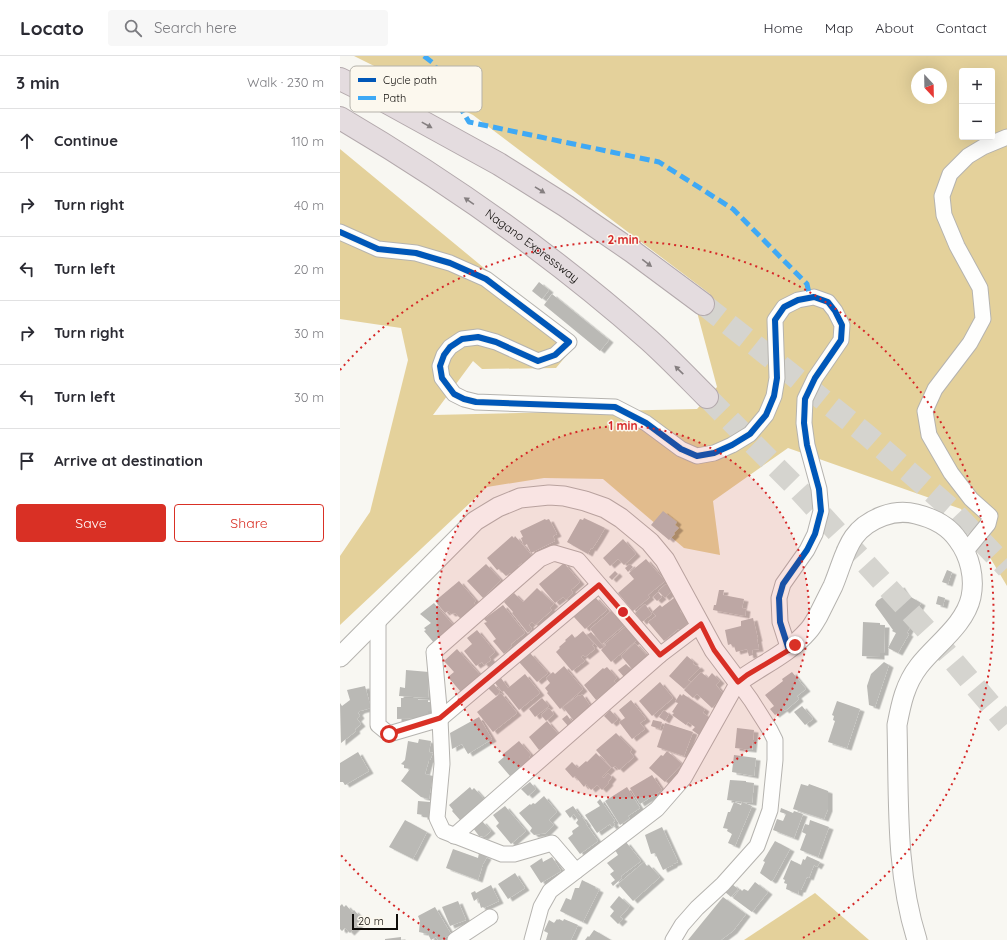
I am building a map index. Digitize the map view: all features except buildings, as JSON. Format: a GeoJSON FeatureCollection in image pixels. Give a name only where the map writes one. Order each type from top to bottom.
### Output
{"type":"FeatureCollection","features":[{"type":"Feature","properties":{"kind":"highway"},"geometry":{"type":"LineString","coordinates":[[340,79],[350,84]]}},
{"type":"Feature","properties":{"kind":"highway"},"geometry":{"type":"LineString","coordinates":[[405,112],[499,164],[566,206],[633,252],[703,304]]}},
{"type":"Feature","properties":{"kind":"highway","name":"Nagano Expressway"},"geometry":{"type":"LineString","coordinates":[[340,118],[440,180],[516,233],[584,286],[649,341],[707,397]]}},
{"type":"Feature","properties":{"kind":"street"},"geometry":{"type":"LineString","coordinates":[[965,552],[988,524],[990,516],[971,499],[950,473],[929,435],[925,411],[934,389],[970,343],[983,319],[980,288],[957,246],[944,215],[942,196],[950,174],[968,156],[983,147],[1007,137]]}},
{"type":"Feature","properties":{"kind":"street"},"geometry":{"type":"LineString","coordinates":[[340,232],[378,249],[416,253],[450,263],[486,279],[569,342],[555,355],[538,362],[496,342],[478,337],[462,340],[450,346],[444,355],[440,366],[442,378],[454,394],[464,399],[476,402],[615,407],[646,423],[681,449],[697,456],[714,453],[732,445],[750,434],[766,415],[774,396],[778,378],[775,320],[784,307],[798,300],[814,297],[828,302],[835,311],[842,325],[841,340],[814,378],[805,399],[804,423],[807,445],[819,489],[821,511],[815,534],[807,550],[783,584],[779,598],[780,622],[789,650]]}},
{"type":"Feature","properties":{"kind":"street"},"geometry":{"type":"LineString","coordinates":[[340,658],[378,621],[475,520],[498,507],[526,497],[549,495],[564,496],[605,508],[621,518],[654,547],[665,560],[714,650],[755,706],[770,730],[774,740],[775,760],[770,810],[757,846],[723,884],[697,908],[682,925],[673,940]]}},
{"type":"Feature","properties":{"kind":"street"},"geometry":{"type":"LineString","coordinates":[[532,940],[541,907],[550,892],[657,808],[684,778],[738,682],[789,650],[809,630],[833,585],[843,556],[851,539],[862,528],[875,519],[898,512],[908,512],[940,522],[950,530],[959,540],[965,552],[972,574],[971,598],[967,609],[949,633],[923,661],[909,682],[900,708],[897,725],[900,841],[903,874],[909,910],[917,940]]}},
{"type":"Feature","properties":{"kind":"street"},"geometry":{"type":"LineString","coordinates":[[576,871],[552,843],[514,854],[502,854],[443,831],[437,818],[442,764],[440,718],[434,652],[540,559],[554,553],[578,560],[660,655]]}},
{"type":"Feature","properties":{"kind":"street"},"geometry":{"type":"LineString","coordinates":[[378,621],[378,725],[389,734],[440,718],[599,585]]}},
{"type":"Feature","properties":{"kind":"street"},"geometry":{"type":"LineString","coordinates":[[454,836],[660,655],[701,624]]}},
{"type":"Feature","properties":{"kind":"street"},"geometry":{"type":"LineString","coordinates":[[455,940],[490,917]]}},
{"type":"Feature","properties":{"kind":"shaded area"},"geometry":{"type":"Polygon","coordinates":[[[354,56],[1007,56],[1007,586],[961,509],[788,448],[713,501],[720,555],[684,548],[603,479],[544,478],[487,487],[340,625],[340,556],[370,512],[408,360],[401,328],[340,319],[340,149],[576,344],[556,368],[482,369],[473,361],[433,415],[697,409],[717,387],[697,312],[710,294],[473,115],[467,112],[482,112],[482,66],[374,66],[354,56]]]}},
{"type":"Feature","properties":{"kind":"shaded area"},"geometry":{"type":"Polygon","coordinates":[[[815,893],[869,940],[744,940],[815,893]]]}},
{"type":"Feature","properties":{"kind":"tunnel"},"geometry":{"type":"LineString","coordinates":[[703,304],[867,435],[949,507],[1007,568]]}},
{"type":"Feature","properties":{"kind":"tunnel"},"geometry":{"type":"LineString","coordinates":[[707,397],[796,487],[933,637],[1007,724]]}},
{"type":"Feature","properties":{"kind":"marked path"},"geometry":{"type":"LineString","coordinates":[[424,56],[435,66]]}},
{"type":"Feature","properties":{"kind":"marked path"},"geometry":{"type":"LineString","coordinates":[[463,112],[469,122],[659,162],[733,209],[807,284],[810,298]]}},
{"type":"Feature","properties":{"kind":"cycle path"},"geometry":{"type":"LineString","coordinates":[[340,232],[378,249],[416,253],[450,263],[486,279],[569,342],[555,355],[538,361],[496,342],[478,337],[462,339],[450,347],[444,355],[440,366],[442,378],[454,394],[464,399],[476,402],[615,407],[646,423],[681,449],[697,456],[714,453],[732,445],[750,434],[766,415],[774,396],[777,378],[775,320],[784,307],[798,300],[814,297],[828,302],[835,311],[842,325],[841,340],[815,378],[805,399],[804,423],[807,445],[819,489],[821,511],[815,534],[807,550],[783,584],[779,598],[780,622],[789,650]]}},
{"type":"Feature","properties":{"kind":"route"},"geometry":{"type":"LineString","coordinates":[[389,734],[440,718],[599,585],[660,655],[701,624],[714,650],[738,682],[747,675],[776,659],[795,645]]}}]}
